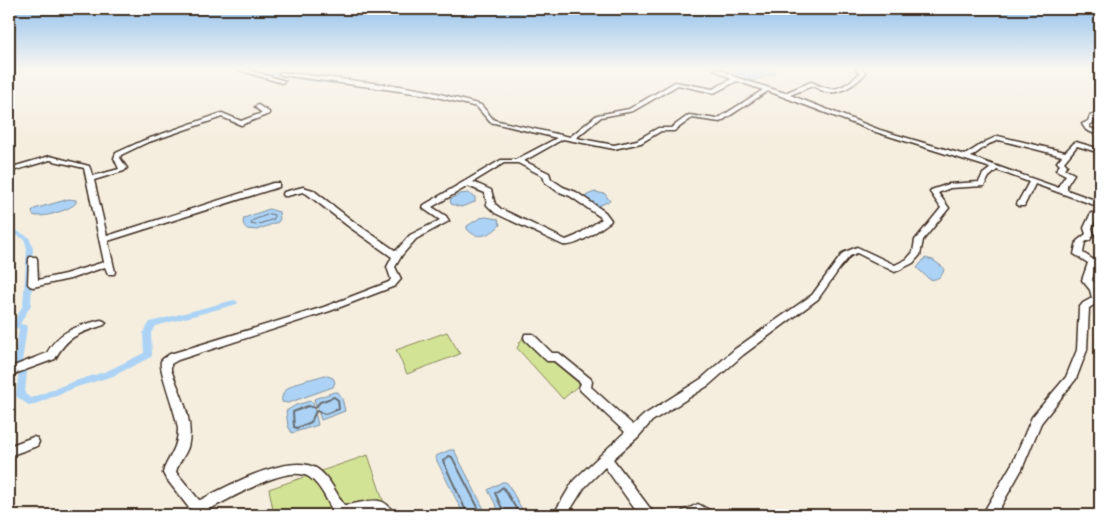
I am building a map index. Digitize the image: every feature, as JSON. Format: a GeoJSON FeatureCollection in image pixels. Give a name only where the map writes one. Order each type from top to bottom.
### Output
{"type":"FeatureCollection","features":[{"type":"Feature","properties":{"kind":"street"},"geometry":{"type":"LineString","coordinates":[[431,93],[479,106],[492,121],[614,147],[630,142],[638,142],[660,129],[669,130],[676,128],[691,116],[718,121],[761,93]]}},
{"type":"Feature","properties":{"kind":"street"},"geometry":{"type":"LineString","coordinates":[[387,515],[381,507],[376,505],[346,512],[340,511],[319,479],[309,471],[302,470],[265,476],[201,507],[194,504],[169,473],[171,464],[181,449],[182,422],[166,370],[166,362],[174,357],[276,324],[328,310],[392,284],[396,279],[391,267],[397,256],[413,237],[445,221],[427,207],[502,161],[513,163],[520,161],[567,138],[599,116],[631,110],[659,93]]}},
{"type":"Feature","properties":{"kind":"street"},"geometry":{"type":"LineString","coordinates":[[779,93],[878,131],[996,167],[1100,205]]}},
{"type":"Feature","properties":{"kind":"street"},"geometry":{"type":"LineString","coordinates":[[90,179],[122,170],[123,168],[117,158],[118,154],[144,142],[222,115],[241,123],[267,113],[258,107]]}},
{"type":"Feature","properties":{"kind":"street"},"geometry":{"type":"LineString","coordinates":[[1100,114],[1092,117],[1091,122],[1084,124],[1088,129],[1100,134]]}},
{"type":"Feature","properties":{"kind":"street"},"geometry":{"type":"LineString","coordinates":[[966,158],[987,143],[998,138],[1067,155]]}},
{"type":"Feature","properties":{"kind":"street"},"geometry":{"type":"LineString","coordinates":[[1063,190],[1063,185],[1070,174],[1060,170],[1064,165],[1060,162],[1076,144],[1100,151]]}},
{"type":"Feature","properties":{"kind":"street"},"geometry":{"type":"LineString","coordinates":[[9,170],[36,160],[56,158],[86,167],[110,267],[34,284],[33,259]]}},
{"type":"Feature","properties":{"kind":"street"},"geometry":{"type":"LineString","coordinates":[[468,183],[488,192],[491,204],[498,211],[566,243],[579,238],[607,220],[602,214],[573,194],[560,189],[548,180],[546,174],[520,161]]}},
{"type":"Feature","properties":{"kind":"street"},"geometry":{"type":"LineString","coordinates":[[560,515],[579,484],[648,418],[705,382],[739,352],[815,297],[833,271],[846,258],[846,255],[857,250],[896,269],[910,261],[917,253],[919,240],[944,208],[934,192],[949,186],[981,184],[986,176],[996,167]]}},
{"type":"Feature","properties":{"kind":"street"},"geometry":{"type":"LineString","coordinates":[[1022,204],[1033,181]]}},
{"type":"Feature","properties":{"kind":"street"},"geometry":{"type":"LineString","coordinates":[[104,240],[276,185]]}},
{"type":"Feature","properties":{"kind":"street"},"geometry":{"type":"LineString","coordinates":[[288,194],[301,189],[310,192],[350,224],[397,256]]}},
{"type":"Feature","properties":{"kind":"street"},"geometry":{"type":"LineString","coordinates":[[989,515],[1018,465],[1036,420],[1071,379],[1082,350],[1084,308],[1097,299],[1094,289],[1087,280],[1093,262],[1078,254],[1081,241],[1090,234],[1088,228],[1093,215],[1100,214]]}},
{"type":"Feature","properties":{"kind":"street"},"geometry":{"type":"LineString","coordinates":[[11,372],[51,356],[55,345],[71,333],[101,324]]}},
{"type":"Feature","properties":{"kind":"street"},"geometry":{"type":"LineString","coordinates":[[529,337],[551,358],[555,356],[587,382],[585,388],[634,433]]}},
{"type":"Feature","properties":{"kind":"street"},"geometry":{"type":"LineString","coordinates":[[9,451],[32,442]]}},
{"type":"Feature","properties":{"kind":"street"},"geometry":{"type":"LineString","coordinates":[[606,459],[647,515]]}},
{"type":"Feature","properties":{"kind":"street"},"geometry":{"type":"LineString","coordinates":[[688,515],[698,510],[706,515]]}},
{"type":"Feature","properties":{"kind":"green space"},"geometry":{"type":"Polygon","coordinates":[[[447,332],[460,354],[407,374],[396,350],[447,332]]]}},
{"type":"Feature","properties":{"kind":"green space"},"geometry":{"type":"Polygon","coordinates":[[[523,337],[580,384],[563,399],[517,348],[523,337]]]}},
{"type":"Feature","properties":{"kind":"green space"},"geometry":{"type":"Polygon","coordinates":[[[368,455],[388,515],[274,515],[269,489],[368,455]]]}},
{"type":"Feature","properties":{"kind":"water"},"geometry":{"type":"Polygon","coordinates":[[[595,192],[605,194],[610,201],[598,206],[585,198],[587,195],[595,192]]]}},
{"type":"Feature","properties":{"kind":"water"},"geometry":{"type":"Polygon","coordinates":[[[468,193],[475,197],[475,202],[461,207],[451,204],[450,199],[460,194],[468,193]]]}},
{"type":"Feature","properties":{"kind":"water"},"geometry":{"type":"Polygon","coordinates":[[[69,199],[76,200],[73,206],[49,215],[33,215],[32,211],[34,209],[69,199]]]}},
{"type":"Feature","properties":{"kind":"water"},"geometry":{"type":"Polygon","coordinates":[[[269,209],[279,212],[280,219],[278,222],[257,230],[246,229],[243,223],[244,218],[269,209]]]}},
{"type":"Feature","properties":{"kind":"water"},"geometry":{"type":"Polygon","coordinates":[[[480,218],[498,219],[500,225],[492,232],[479,236],[467,229],[467,226],[480,218]]]}},
{"type":"Feature","properties":{"kind":"water"},"geometry":{"type":"Polygon","coordinates":[[[925,258],[933,260],[944,268],[943,273],[939,277],[929,279],[917,268],[925,258]]]}},
{"type":"Feature","properties":{"kind":"water"},"geometry":{"type":"Polygon","coordinates":[[[325,375],[333,378],[335,382],[333,387],[288,403],[282,402],[285,390],[290,386],[325,375]]]}},
{"type":"Feature","properties":{"kind":"water"},"geometry":{"type":"Polygon","coordinates":[[[338,392],[342,398],[345,411],[321,420],[314,399],[338,392]]]}},
{"type":"Feature","properties":{"kind":"water"},"geometry":{"type":"Polygon","coordinates":[[[310,401],[313,402],[318,425],[292,433],[288,426],[286,411],[296,405],[310,401]]]}},
{"type":"Feature","properties":{"kind":"water"},"geometry":{"type":"Polygon","coordinates":[[[454,450],[487,515],[464,515],[436,459],[436,456],[454,450]]]}},
{"type":"Feature","properties":{"kind":"water"},"geometry":{"type":"Polygon","coordinates":[[[502,482],[508,484],[525,515],[501,515],[488,490],[502,482]]]}},
{"type":"Feature","properties":{"kind":"waterway"},"geometry":{"type":"LineString","coordinates":[[9,229],[27,238],[30,248],[27,305],[16,325],[23,327],[18,362],[23,370],[20,395],[30,402],[75,384],[110,374],[148,355],[147,333],[153,324],[234,302]]}}]}
